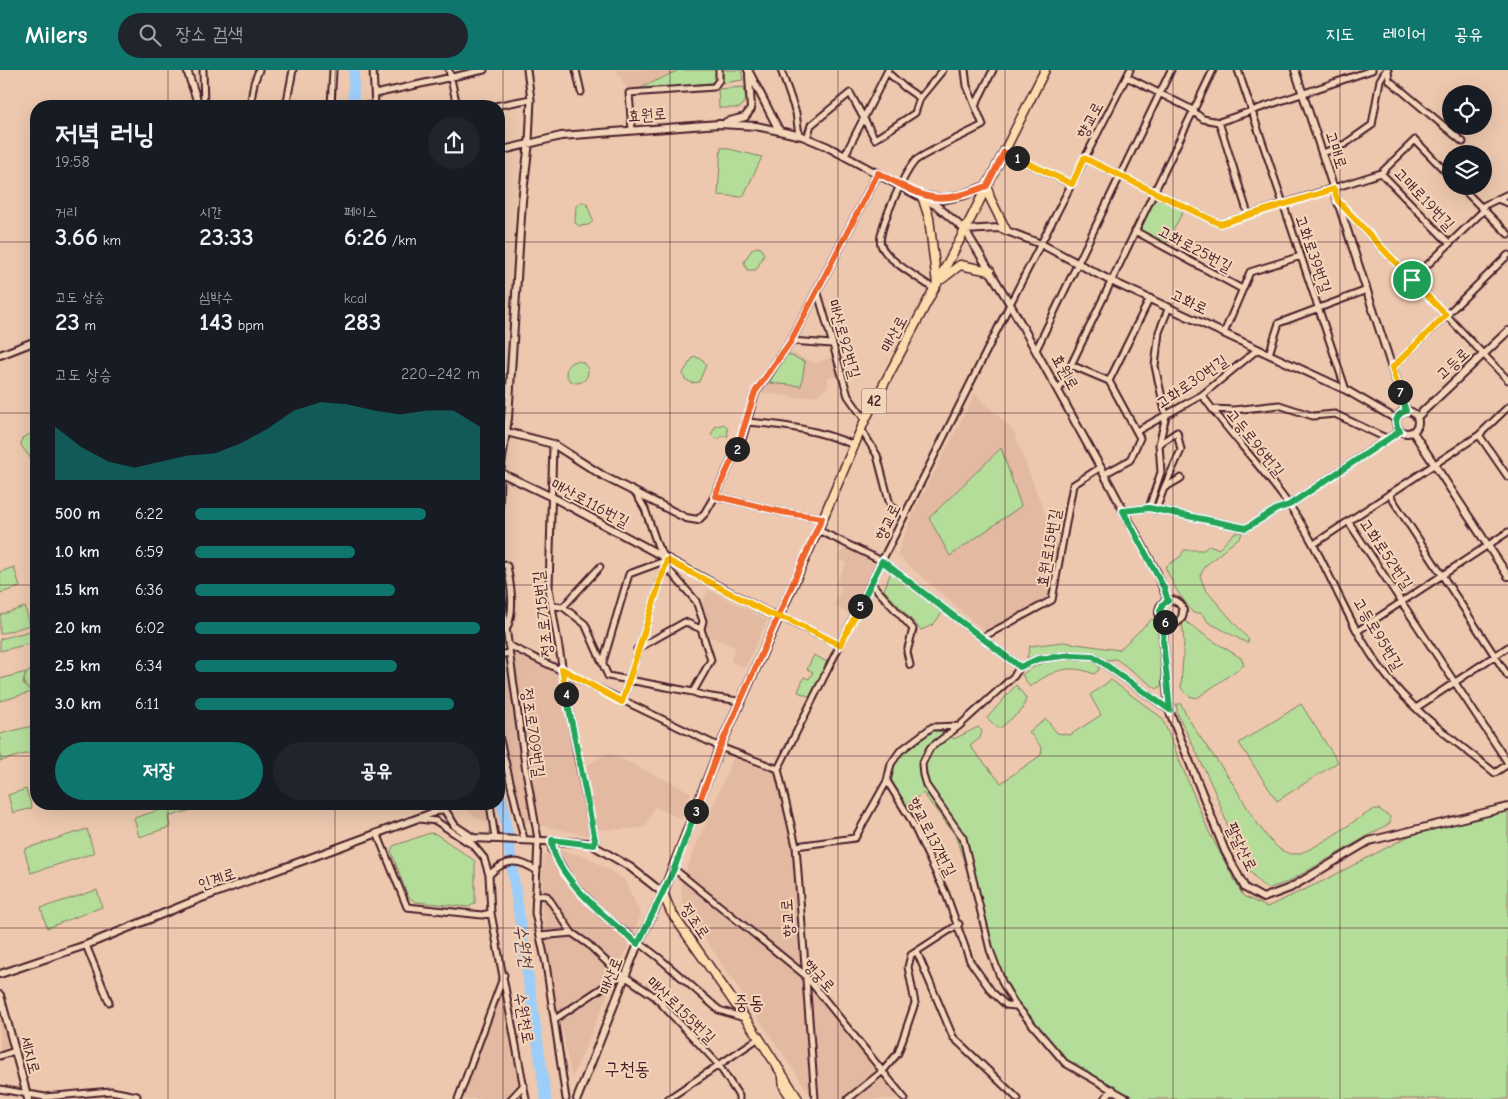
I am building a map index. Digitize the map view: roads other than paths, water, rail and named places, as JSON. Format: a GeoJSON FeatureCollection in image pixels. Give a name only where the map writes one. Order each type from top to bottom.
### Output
{"type":"FeatureCollection","features":[{"type":"Feature","properties":{"kind":"main road","name":"매산로"},"geometry":{"type":"LineString","coordinates":[[663,893],[674,869],[720,747],[818,530],[864,420],[965,230],[1045,70]]}},
{"type":"Feature","properties":{"kind":"main road"},"geometry":{"type":"LineString","coordinates":[[936,286],[930,218],[922,196],[943,198],[963,195],[987,186],[990,198],[1006,230]]}},
{"type":"Feature","properties":{"kind":"main road"},"geometry":{"type":"LineString","coordinates":[[936,286],[952,268],[960,265],[990,271]]}},
{"type":"Feature","properties":{"kind":"main road","name":"정조로"},"geometry":{"type":"LineString","coordinates":[[663,893],[671,912],[759,1038],[798,1099]]}},
{"type":"Feature","properties":{"kind":"main road"},"geometry":{"type":"LineString","coordinates":[[783,1076],[784,1087],[792,1099]]}},
{"type":"Feature","properties":{"kind":"street"},"geometry":{"type":"LineString","coordinates":[[187,70],[197,100]]}},
{"type":"Feature","properties":{"kind":"street"},"geometry":{"type":"LineString","coordinates":[[204,70],[204,100]]}},
{"type":"Feature","properties":{"kind":"street"},"geometry":{"type":"LineString","coordinates":[[251,100],[259,70]]}},
{"type":"Feature","properties":{"kind":"street"},"geometry":{"type":"LineString","coordinates":[[287,100],[293,70]]}},
{"type":"Feature","properties":{"kind":"street"},"geometry":{"type":"LineString","coordinates":[[331,100],[332,70]]}},
{"type":"Feature","properties":{"kind":"street"},"geometry":{"type":"LineString","coordinates":[[373,70],[374,100]]}},
{"type":"Feature","properties":{"kind":"street"},"geometry":{"type":"LineString","coordinates":[[449,70],[456,100]]}},
{"type":"Feature","properties":{"kind":"street"},"geometry":{"type":"LineString","coordinates":[[375,94],[484,70]]}},
{"type":"Feature","properties":{"kind":"street"},"geometry":{"type":"LineString","coordinates":[[505,443],[522,201],[529,142],[531,99],[527,70]]}},
{"type":"Feature","properties":{"kind":"street"},"geometry":{"type":"LineString","coordinates":[[576,70],[580,92]]}},
{"type":"Feature","properties":{"kind":"street"},"geometry":{"type":"LineString","coordinates":[[632,130],[629,93],[714,87],[719,80],[719,70]]}},
{"type":"Feature","properties":{"kind":"street"},"geometry":{"type":"LineString","coordinates":[[782,70],[796,114],[799,135]]}},
{"type":"Feature","properties":{"kind":"street"},"geometry":{"type":"LineString","coordinates":[[807,138],[811,125],[850,93],[863,120],[876,139],[915,113],[920,98],[943,70]]}},
{"type":"Feature","properties":{"kind":"street"},"geometry":{"type":"LineString","coordinates":[[936,286],[886,253],[880,244],[881,232],[916,160],[983,125],[967,86],[965,70]]}},
{"type":"Feature","properties":{"kind":"street"},"geometry":{"type":"LineString","coordinates":[[975,106],[993,70]]}},
{"type":"Feature","properties":{"kind":"street","name":"향교로"},"geometry":{"type":"LineString","coordinates":[[815,1099],[796,846],[778,769],[1010,304],[1130,70]]}},
{"type":"Feature","properties":{"kind":"street"},"geometry":{"type":"LineString","coordinates":[[1036,350],[1172,70]]}},
{"type":"Feature","properties":{"kind":"street"},"geometry":{"type":"LineString","coordinates":[[1059,390],[1194,113],[1213,70]]}},
{"type":"Feature","properties":{"kind":"street","name":"고화로39번길"},"geometry":{"type":"LineString","coordinates":[[1238,70],[1346,390]]}},
{"type":"Feature","properties":{"kind":"street","name":"고매로"},"geometry":{"type":"LineString","coordinates":[[1295,70],[1406,411]]}},
{"type":"Feature","properties":{"kind":"street"},"geometry":{"type":"LineString","coordinates":[[1127,76],[1161,92],[1203,119],[1219,122],[1372,70]]}},
{"type":"Feature","properties":{"kind":"street"},"geometry":{"type":"LineString","coordinates":[[1387,70],[1390,80],[1463,142]]}},
{"type":"Feature","properties":{"kind":"street"},"geometry":{"type":"LineString","coordinates":[[1323,153],[1345,144],[1372,125],[1380,80],[1387,70]]}},
{"type":"Feature","properties":{"kind":"street"},"geometry":{"type":"LineString","coordinates":[[719,124],[742,118],[751,111],[749,71]]}},
{"type":"Feature","properties":{"kind":"street"},"geometry":{"type":"LineString","coordinates":[[749,71],[779,130]]}},
{"type":"Feature","properties":{"kind":"street"},"geometry":{"type":"LineString","coordinates":[[845,155],[888,71],[904,87],[920,98]]}},
{"type":"Feature","properties":{"kind":"street"},"geometry":{"type":"LineString","coordinates":[[505,104],[531,99]]}},
{"type":"Feature","properties":{"kind":"street"},"geometry":{"type":"LineString","coordinates":[[1219,122],[1248,214]]}},
{"type":"Feature","properties":{"kind":"street","name":"효원로"},"geometry":{"type":"LineString","coordinates":[[505,149],[529,142],[561,136],[739,124],[779,130],[807,138],[845,155],[922,196],[965,230],[1010,304],[1101,467],[1157,573],[1168,601],[1180,604],[1183,615],[1175,623],[1166,622]]}},
{"type":"Feature","properties":{"kind":"street","name":"고매로19번길"},"geometry":{"type":"LineString","coordinates":[[1154,192],[1220,224],[1381,173],[1415,140],[1442,168]]}},
{"type":"Feature","properties":{"kind":"street"},"geometry":{"type":"LineString","coordinates":[[1004,152],[1072,184]]}},
{"type":"Feature","properties":{"kind":"street"},"geometry":{"type":"LineString","coordinates":[[1084,158],[1154,192]]}},
{"type":"Feature","properties":{"kind":"street"},"geometry":{"type":"LineString","coordinates":[[507,431],[553,444],[605,477],[686,518],[698,520],[705,513],[715,496],[742,438],[755,392],[791,341],[878,173]]}},
{"type":"Feature","properties":{"kind":"street","name":"고매로19번길"},"geometry":{"type":"LineString","coordinates":[[1381,173],[1449,243]]}},
{"type":"Feature","properties":{"kind":"street"},"geometry":{"type":"LineString","coordinates":[[1412,280],[1483,209],[1508,194]]}},
{"type":"Feature","properties":{"kind":"street"},"geometry":{"type":"LineString","coordinates":[[1469,195],[1508,234]]}},
{"type":"Feature","properties":{"kind":"street"},"geometry":{"type":"LineString","coordinates":[[1497,199],[1508,203]]}},
{"type":"Feature","properties":{"kind":"street"},"geometry":{"type":"LineString","coordinates":[[1338,201],[1508,380]]}},
{"type":"Feature","properties":{"kind":"street","name":"고화로"},"geometry":{"type":"LineString","coordinates":[[965,230],[994,228],[1006,230],[1041,244],[1112,281],[1346,390],[1396,419]]}},
{"type":"Feature","properties":{"kind":"street","name":"고화로25번길"},"geometry":{"type":"LineString","coordinates":[[1136,231],[1242,289]]}},
{"type":"Feature","properties":{"kind":"street"},"geometry":{"type":"LineString","coordinates":[[1392,368],[1508,255]]}},
{"type":"Feature","properties":{"kind":"street","name":"고화로25번길"},"geometry":{"type":"LineString","coordinates":[[1224,333],[1250,272],[1301,256]]}},
{"type":"Feature","properties":{"kind":"street","name":"매산로92번길"},"geometry":{"type":"LineString","coordinates":[[817,290],[848,396],[864,420]]}},
{"type":"Feature","properties":{"kind":"street"},"geometry":{"type":"LineString","coordinates":[[1269,354],[1279,323],[1367,290]]}},
{"type":"Feature","properties":{"kind":"street"},"geometry":{"type":"LineString","coordinates":[[1109,381],[1150,298]]}},
{"type":"Feature","properties":{"kind":"street"},"geometry":{"type":"LineString","coordinates":[[1149,508],[1161,472],[1158,444],[1166,416],[1155,366],[1159,332],[1169,307]]}},
{"type":"Feature","properties":{"kind":"street","name":"고등로"},"geometry":{"type":"LineString","coordinates":[[1417,417],[1508,331]]}},
{"type":"Feature","properties":{"kind":"street"},"geometry":{"type":"LineString","coordinates":[[791,341],[832,344]]}},
{"type":"Feature","properties":{"kind":"street"},"geometry":{"type":"LineString","coordinates":[[0,355],[30,343]]}},
{"type":"Feature","properties":{"kind":"street","name":"고화로30번길"},"geometry":{"type":"LineString","coordinates":[[1137,431],[1202,395],[1258,349]]}},
{"type":"Feature","properties":{"kind":"street"},"geometry":{"type":"LineString","coordinates":[[1071,365],[1109,381],[1140,438],[1130,460],[1104,474]]}},
{"type":"Feature","properties":{"kind":"street","name":"고등로96번길"},"geometry":{"type":"LineString","coordinates":[[1202,395],[1289,505]]}},
{"type":"Feature","properties":{"kind":"street"},"geometry":{"type":"LineString","coordinates":[[1212,409],[1234,410],[1279,405],[1313,416],[1335,414],[1388,439]]}},
{"type":"Feature","properties":{"kind":"street","name":"고화로52번길"},"geometry":{"type":"LineString","coordinates":[[1314,544],[1479,435],[1508,407]]}},
{"type":"Feature","properties":{"kind":"street"},"geometry":{"type":"LineString","coordinates":[[1406,411],[1411,411],[1417,417],[1418,426],[1413,432],[1408,434],[1400,431],[1397,427],[1396,419],[1398,415],[1406,411]]}},
{"type":"Feature","properties":{"kind":"street"},"geometry":{"type":"LineString","coordinates":[[746,422],[805,428],[830,435],[854,445]]}},
{"type":"Feature","properties":{"kind":"street"},"geometry":{"type":"LineString","coordinates":[[861,428],[877,455],[888,501],[905,515]]}},
{"type":"Feature","properties":{"kind":"street"},"geometry":{"type":"LineString","coordinates":[[1123,511],[1149,508],[1246,528],[1277,509],[1289,505],[1400,431]]}},
{"type":"Feature","properties":{"kind":"street"},"geometry":{"type":"LineString","coordinates":[[1156,510],[1181,450],[1177,432],[1158,444]]}},
{"type":"Feature","properties":{"kind":"street"},"geometry":{"type":"LineString","coordinates":[[1413,432],[1508,576]]}},
{"type":"Feature","properties":{"kind":"street"},"geometry":{"type":"LineString","coordinates":[[1479,435],[1507,475]]}},
{"type":"Feature","properties":{"kind":"street","name":"정조로715번길"},"geometry":{"type":"LineString","coordinates":[[553,444],[550,497],[549,589],[562,669],[595,840],[594,845]]}},
{"type":"Feature","properties":{"kind":"street","name":"효원로15번길"},"geometry":{"type":"LineString","coordinates":[[983,637],[1052,600],[1073,485],[1101,467]]}},
{"type":"Feature","properties":{"kind":"street","name":"매산로116번길"},"geometry":{"type":"LineString","coordinates":[[505,474],[770,614],[779,616]]}},
{"type":"Feature","properties":{"kind":"street"},"geometry":{"type":"LineString","coordinates":[[1164,488],[1181,478]]}},
{"type":"Feature","properties":{"kind":"street","name":"매산로116번길"},"geometry":{"type":"LineString","coordinates":[[635,492],[645,509],[658,547],[667,560],[668,570],[696,601],[703,621],[701,629],[711,660],[693,692]]}},
{"type":"Feature","properties":{"kind":"street"},"geometry":{"type":"LineString","coordinates":[[1389,494],[1508,676]]}},
{"type":"Feature","properties":{"kind":"street"},"geometry":{"type":"LineString","coordinates":[[715,496],[782,512],[822,518]]}},
{"type":"Feature","properties":{"kind":"street","name":"고등로95번길"},"geometry":{"type":"LineString","coordinates":[[1289,505],[1314,544],[1358,630],[1385,674],[1416,708],[1494,773],[1508,764]]}},
{"type":"Feature","properties":{"kind":"street","name":"고화로52번길"},"geometry":{"type":"LineString","coordinates":[[1348,521],[1508,764]]}},
{"type":"Feature","properties":{"kind":"street"},"geometry":{"type":"LineString","coordinates":[[818,530],[882,561],[1020,667]]}},
{"type":"Feature","properties":{"kind":"street"},"geometry":{"type":"LineString","coordinates":[[1358,630],[1508,532]]}},
{"type":"Feature","properties":{"kind":"street"},"geometry":{"type":"LineString","coordinates":[[622,702],[637,649],[667,560]]}},
{"type":"Feature","properties":{"kind":"street"},"geometry":{"type":"LineString","coordinates":[[602,662],[629,574],[667,560]]}},
{"type":"Feature","properties":{"kind":"street","name":"정조로709번길"},"geometry":{"type":"LineString","coordinates":[[505,565],[507,566],[510,581],[511,618],[507,630]]}},
{"type":"Feature","properties":{"kind":"street"},"geometry":{"type":"LineString","coordinates":[[563,607],[600,567]]}},
{"type":"Feature","properties":{"kind":"street"},"geometry":{"type":"LineString","coordinates":[[871,583],[912,629],[907,652],[910,665]]}},
{"type":"Feature","properties":{"kind":"street"},"geometry":{"type":"LineString","coordinates":[[1168,601],[1163,604],[1160,611],[1161,618],[1166,622],[1163,640],[1170,710]]}},
{"type":"Feature","properties":{"kind":"street"},"geometry":{"type":"LineString","coordinates":[[553,606],[563,607],[585,624],[608,676],[693,692],[703,696],[725,697],[741,702]]}},
{"type":"Feature","properties":{"kind":"street","name":"정조로709번길"},"geometry":{"type":"LineString","coordinates":[[505,616],[525,766],[538,839]]}},
{"type":"Feature","properties":{"kind":"street"},"geometry":{"type":"LineString","coordinates":[[779,616],[840,645]]}},
{"type":"Feature","properties":{"kind":"street"},"geometry":{"type":"LineString","coordinates":[[637,649],[685,622],[701,629]]}},
{"type":"Feature","properties":{"kind":"street"},"geometry":{"type":"LineString","coordinates":[[508,645],[562,669],[622,702],[720,747],[778,769]]}},
{"type":"Feature","properties":{"kind":"street"},"geometry":{"type":"LineString","coordinates":[[1416,708],[1508,647]]}},
{"type":"Feature","properties":{"kind":"street"},"geometry":{"type":"LineString","coordinates":[[505,654],[510,653]]}},
{"type":"Feature","properties":{"kind":"street"},"geometry":{"type":"LineString","coordinates":[[1128,1099],[1065,1063],[1015,1006],[1003,984],[990,950],[963,838],[926,785],[922,764],[930,748],[960,726],[1009,680],[1020,667],[1038,659],[1072,655],[1093,656],[1170,710]]}},
{"type":"Feature","properties":{"kind":"street","name":"팔달산로"},"geometry":{"type":"LineString","coordinates":[[1170,710],[1224,851],[1245,888],[1263,898],[1290,888],[1369,841],[1508,807]]}},
{"type":"Feature","properties":{"kind":"street"},"geometry":{"type":"LineString","coordinates":[[796,846],[855,838],[887,781],[891,764],[900,751],[921,733],[932,727],[960,726]]}},
{"type":"Feature","properties":{"kind":"street"},"geometry":{"type":"LineString","coordinates":[[505,763],[522,839]]}},
{"type":"Feature","properties":{"kind":"street","name":"향교로137번길"},"geometry":{"type":"LineString","coordinates":[[887,781],[910,818],[959,924],[970,961],[992,992],[1006,1005],[1015,1006]]}},
{"type":"Feature","properties":{"kind":"street","name":"인계로"},"geometry":{"type":"LineString","coordinates":[[0,974],[86,945],[200,899],[419,818],[434,810]]}},
{"type":"Feature","properties":{"kind":"street"},"geometry":{"type":"LineString","coordinates":[[445,810],[455,826],[462,831]]}},
{"type":"Feature","properties":{"kind":"street"},"geometry":{"type":"LineString","coordinates":[[491,810],[497,839]]}},
{"type":"Feature","properties":{"kind":"street"},"geometry":{"type":"LineString","coordinates":[[419,818],[436,821],[474,846]]}},
{"type":"Feature","properties":{"kind":"street","name":"정조로"},"geometry":{"type":"LineString","coordinates":[[462,831],[473,838],[538,839],[594,845],[630,867],[663,893]]}},
{"type":"Feature","properties":{"kind":"street","name":"수원천로"},"geometry":{"type":"LineString","coordinates":[[462,831],[484,858],[489,875],[491,913],[526,1099]]}},
{"type":"Feature","properties":{"kind":"street"},"geometry":{"type":"LineString","coordinates":[[377,833],[407,907],[482,915],[491,913]]}},
{"type":"Feature","properties":{"kind":"street","name":"수원천로"},"geometry":{"type":"LineString","coordinates":[[538,839],[535,914],[555,1019],[566,1099]]}},
{"type":"Feature","properties":{"kind":"street"},"geometry":{"type":"LineString","coordinates":[[552,840],[552,850],[570,880],[604,916],[638,944],[658,957],[719,1010],[745,1018]]}},
{"type":"Feature","properties":{"kind":"street"},"geometry":{"type":"LineString","coordinates":[[489,875],[499,867],[520,861],[537,871]]}},
{"type":"Feature","properties":{"kind":"street","name":"행궁로"},"geometry":{"type":"LineString","coordinates":[[674,869],[805,975],[905,1099]]}},
{"type":"Feature","properties":{"kind":"street","name":"매산로"},"geometry":{"type":"LineString","coordinates":[[577,1099],[638,944],[663,893]]}},
{"type":"Feature","properties":{"kind":"street","name":"매산로155번길"},"geometry":{"type":"LineString","coordinates":[[535,895],[547,896],[572,933],[654,996],[718,1064],[739,1099]]}},
{"type":"Feature","properties":{"kind":"street"},"geometry":{"type":"LineString","coordinates":[[848,1099],[883,1071],[898,1053],[915,1003],[912,978],[908,966],[912,955],[959,924]]}},
{"type":"Feature","properties":{"kind":"street"},"geometry":{"type":"LineString","coordinates":[[540,936],[572,933]]}},
{"type":"Feature","properties":{"kind":"street"},"geometry":{"type":"LineString","coordinates":[[86,945],[109,1002]]}},
{"type":"Feature","properties":{"kind":"street"},"geometry":{"type":"LineString","coordinates":[[917,952],[953,1037],[1018,1099]]}},
{"type":"Feature","properties":{"kind":"street"},"geometry":{"type":"LineString","coordinates":[[458,1099],[504,975]]}},
{"type":"Feature","properties":{"kind":"street"},"geometry":{"type":"LineString","coordinates":[[555,1019],[617,978],[626,976]]}},
{"type":"Feature","properties":{"kind":"street","name":"세지로"},"geometry":{"type":"LineString","coordinates":[[0,995],[27,1096],[45,1097],[112,1091],[137,1096]]}},
{"type":"Feature","properties":{"kind":"street"},"geometry":{"type":"LineString","coordinates":[[668,1099],[759,1038]]}},
{"type":"Feature","properties":{"kind":"street"},"geometry":{"type":"LineString","coordinates":[[0,1056],[15,1051]]}},
{"type":"Feature","properties":{"kind":"street"},"geometry":{"type":"LineString","coordinates":[[511,1099],[524,1085]]}},
{"type":"Feature","properties":{"kind":"street"},"geometry":{"type":"LineString","coordinates":[[0,1089],[27,1096]]}},
{"type":"Feature","properties":{"kind":"street"},"geometry":{"type":"LineString","coordinates":[[1104,1099],[1113,1089]]}},
{"type":"Feature","properties":{"kind":"waterway","name":"수원천"},"geometry":{"type":"LineString","coordinates":[[353,100],[354,70]]}},
{"type":"Feature","properties":{"kind":"waterway","name":"수원천"},"geometry":{"type":"LineString","coordinates":[[504,810],[546,1099]]}},
{"type":"Feature","properties":{"kind":"district","name":"중동"},"geometry":{"type":"Point","coordinates":[749,1003]}},
{"type":"Feature","properties":{"kind":"district","name":"구천동"},"geometry":{"type":"Point","coordinates":[627,1069]}}]}
